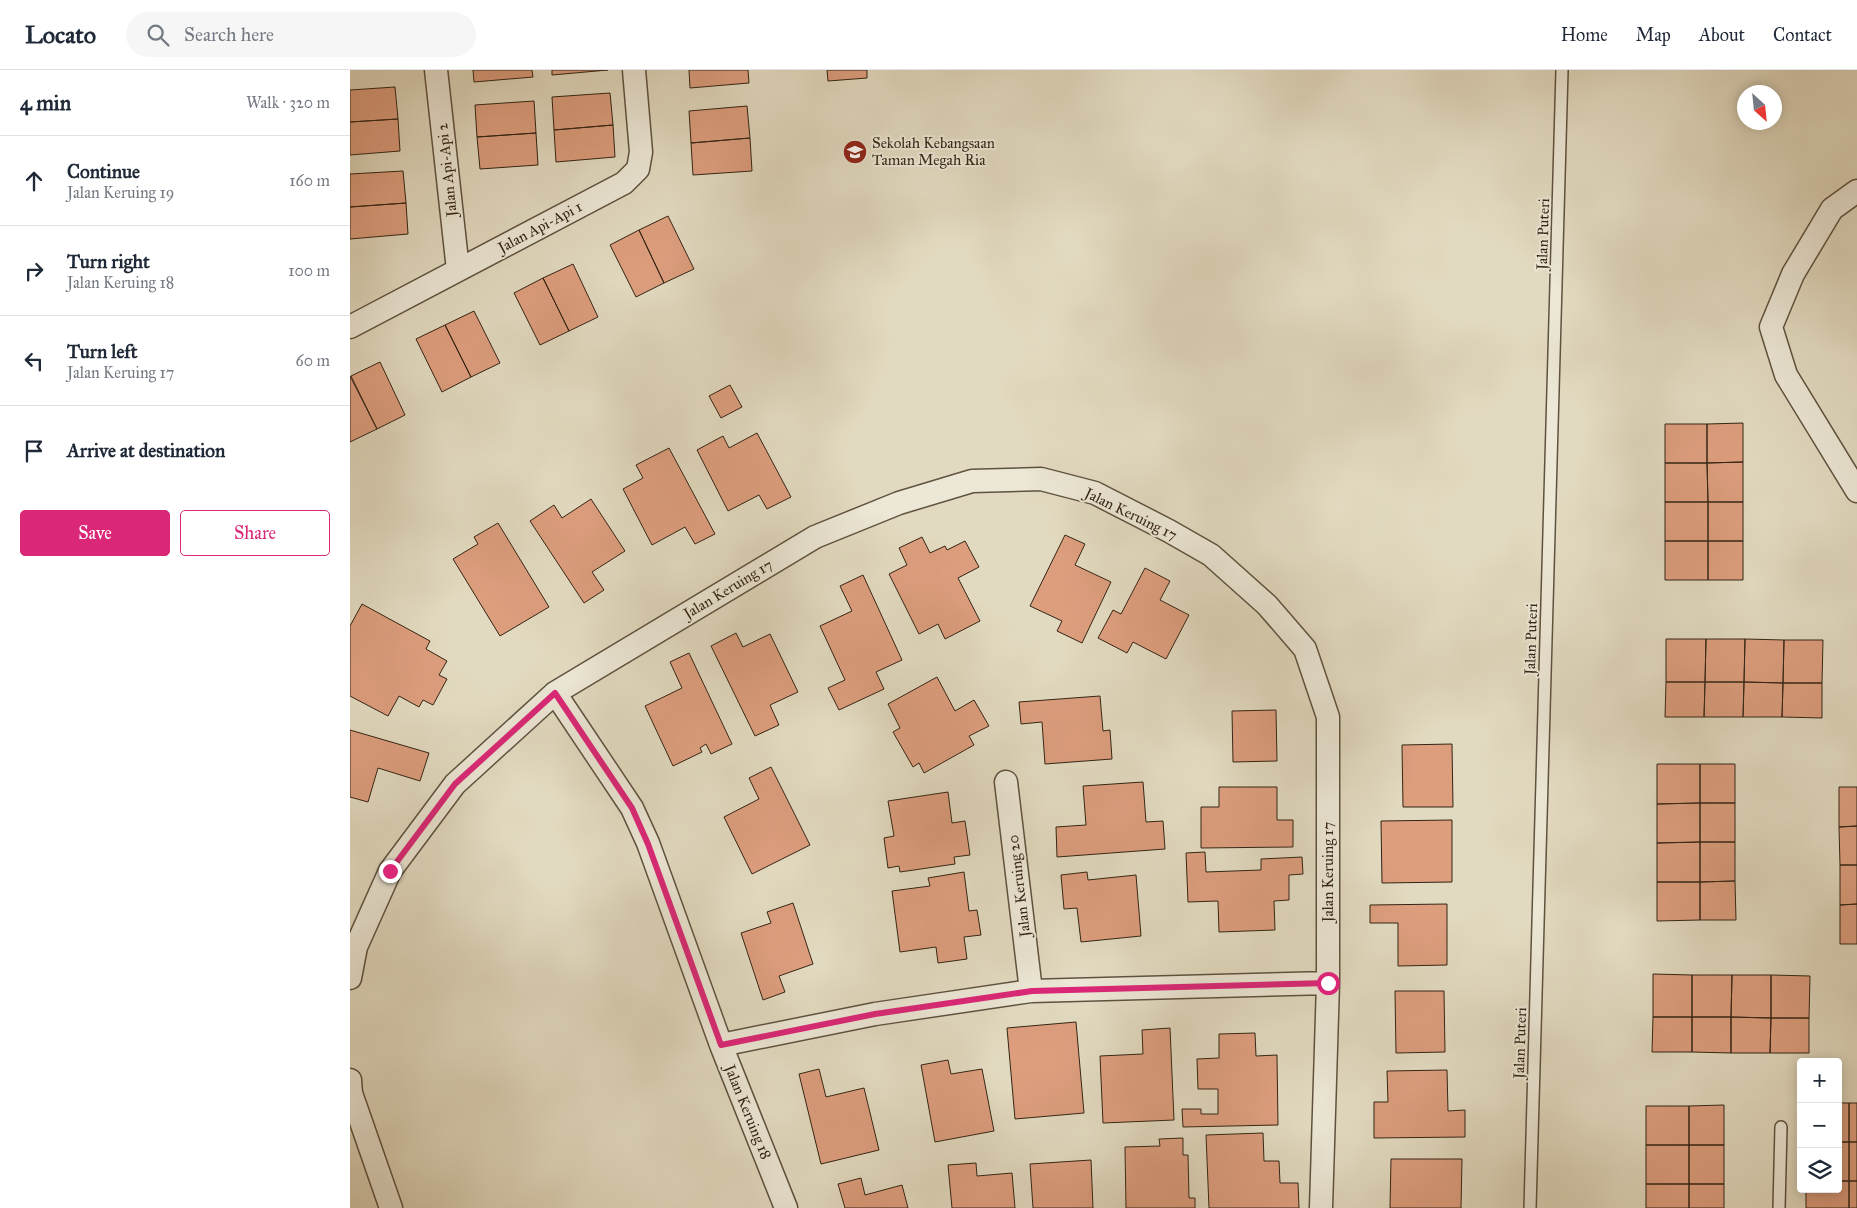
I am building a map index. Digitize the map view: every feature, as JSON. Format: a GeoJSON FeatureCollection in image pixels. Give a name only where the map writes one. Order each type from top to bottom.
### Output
{"type":"FeatureCollection","features":[{"type":"Feature","properties":{"kind":"street","name":"Jalan Api-Api 2"},"geometry":{"type":"LineString","coordinates":[[436,70],[458,270]]}},
{"type":"Feature","properties":{"kind":"street","name":"Jalan Api-Api 1"},"geometry":{"type":"LineString","coordinates":[[350,326],[624,183],[638,169],[641,152],[634,70]]}},
{"type":"Feature","properties":{"kind":"street"},"geometry":{"type":"LineString","coordinates":[[1857,191],[1832,209],[1793,274],[1771,327],[1786,375],[1857,491]]}},
{"type":"Feature","properties":{"kind":"street","name":"Jalan Keruing 17"},"geometry":{"type":"LineString","coordinates":[[350,978],[356,947],[390,871],[455,784],[555,693],[815,537],[899,503],[972,481],[1041,479],[1095,492],[1211,555],[1267,605],[1305,649],[1328,718],[1328,983],[1321,1208]]}},
{"type":"Feature","properties":{"kind":"street","name":"Jalan Keruing 18"},"geometry":{"type":"LineString","coordinates":[[555,693],[632,808],[648,844],[721,1045],[786,1208]]}},
{"type":"Feature","properties":{"kind":"street","name":"Jalan Keruing 20"},"geometry":{"type":"LineString","coordinates":[[1006,782],[1032,991]]}},
{"type":"Feature","properties":{"kind":"street"},"geometry":{"type":"LineString","coordinates":[[721,1045],[875,1014],[1032,991],[1328,983]]}},
{"type":"Feature","properties":{"kind":"street"},"geometry":{"type":"LineString","coordinates":[[350,1080],[351,1093],[391,1208]]}},
{"type":"Feature","properties":{"kind":"lane","name":"Jalan Puteri"},"geometry":{"type":"LineString","coordinates":[[1530,1208],[1562,70]]}},
{"type":"Feature","properties":{"kind":"lane"},"geometry":{"type":"LineString","coordinates":[[1779,1208],[1781,1127]]}},
{"type":"Feature","properties":{"kind":"building"},"geometry":{"type":"Polygon","coordinates":[[[473,70],[532,70],[533,77],[474,82],[473,70]]]}},
{"type":"Feature","properties":{"kind":"building"},"geometry":{"type":"Polygon","coordinates":[[[552,70],[608,70],[552,75],[552,70]]]}},
{"type":"Feature","properties":{"kind":"building"},"geometry":{"type":"Polygon","coordinates":[[[689,70],[748,70],[749,83],[690,88],[689,70]]]}},
{"type":"Feature","properties":{"kind":"building"},"geometry":{"type":"Polygon","coordinates":[[[827,70],[867,70],[867,78],[828,81],[827,70]]]}},
{"type":"Feature","properties":{"kind":"building"},"geometry":{"type":"Polygon","coordinates":[[[395,87],[398,119],[350,122],[350,90],[395,87]]]}},
{"type":"Feature","properties":{"kind":"building"},"geometry":{"type":"Polygon","coordinates":[[[610,93],[613,125],[554,130],[552,97],[610,93]]]}},
{"type":"Feature","properties":{"kind":"building"},"geometry":{"type":"Polygon","coordinates":[[[534,101],[536,133],[477,137],[475,105],[534,101]]]}},
{"type":"Feature","properties":{"kind":"building"},"geometry":{"type":"Polygon","coordinates":[[[747,106],[750,138],[691,143],[689,111],[747,106]]]}},
{"type":"Feature","properties":{"kind":"building"},"geometry":{"type":"Polygon","coordinates":[[[398,119],[400,151],[350,155],[350,122],[398,119]]]}},
{"type":"Feature","properties":{"kind":"building"},"geometry":{"type":"Polygon","coordinates":[[[613,125],[615,157],[556,162],[554,130],[613,125]]]}},
{"type":"Feature","properties":{"kind":"building"},"geometry":{"type":"Polygon","coordinates":[[[536,133],[538,165],[480,169],[477,137],[536,133]]]}},
{"type":"Feature","properties":{"kind":"building"},"geometry":{"type":"Polygon","coordinates":[[[750,138],[752,171],[693,175],[691,143],[750,138]]]}},
{"type":"Feature","properties":{"kind":"building"},"geometry":{"type":"Polygon","coordinates":[[[403,171],[406,203],[350,207],[350,174],[403,171]]]}},
{"type":"Feature","properties":{"kind":"building"},"geometry":{"type":"Polygon","coordinates":[[[406,203],[408,234],[350,239],[350,207],[406,203]]]}},
{"type":"Feature","properties":{"kind":"building"},"geometry":{"type":"Polygon","coordinates":[[[668,216],[694,269],[664,283],[639,230],[668,216]]]}},
{"type":"Feature","properties":{"kind":"building"},"geometry":{"type":"Polygon","coordinates":[[[639,230],[664,283],[636,297],[610,245],[639,230]]]}},
{"type":"Feature","properties":{"kind":"building"},"geometry":{"type":"Polygon","coordinates":[[[573,264],[598,317],[569,331],[543,278],[573,264]]]}},
{"type":"Feature","properties":{"kind":"building"},"geometry":{"type":"Polygon","coordinates":[[[543,278],[569,331],[540,345],[514,293],[543,278]]]}},
{"type":"Feature","properties":{"kind":"building"},"geometry":{"type":"Polygon","coordinates":[[[474,311],[500,363],[471,377],[445,325],[474,311]]]}},
{"type":"Feature","properties":{"kind":"building"},"geometry":{"type":"Polygon","coordinates":[[[445,325],[471,377],[442,392],[416,339],[445,325]]]}},
{"type":"Feature","properties":{"kind":"building"},"geometry":{"type":"Polygon","coordinates":[[[380,362],[405,415],[377,429],[351,376],[380,362]]]}},
{"type":"Feature","properties":{"kind":"building"},"geometry":{"type":"Polygon","coordinates":[[[350,376],[377,429],[350,442],[350,376]]]}},
{"type":"Feature","properties":{"kind":"building"},"geometry":{"type":"Polygon","coordinates":[[[730,385],[742,407],[721,418],[709,396],[730,385]]]}},
{"type":"Feature","properties":{"kind":"building"},"geometry":{"type":"Polygon","coordinates":[[[1743,423],[1743,462],[1707,463],[1707,424],[1743,423]]]}},
{"type":"Feature","properties":{"kind":"building"},"geometry":{"type":"Polygon","coordinates":[[[1665,424],[1707,424],[1707,463],[1665,463],[1665,424]]]}},
{"type":"Feature","properties":{"kind":"building"},"geometry":{"type":"Polygon","coordinates":[[[757,433],[791,497],[767,509],[759,495],[728,511],[697,450],[723,436],[729,448],[757,433]]]}},
{"type":"Feature","properties":{"kind":"building"},"geometry":{"type":"Polygon","coordinates":[[[669,448],[715,534],[695,544],[685,527],[652,545],[623,489],[643,478],[636,465],[669,448]]]}},
{"type":"Feature","properties":{"kind":"building"},"geometry":{"type":"Polygon","coordinates":[[[1743,462],[1743,502],[1708,502],[1707,463],[1743,462]]]}},
{"type":"Feature","properties":{"kind":"building"},"geometry":{"type":"Polygon","coordinates":[[[1665,463],[1707,463],[1708,502],[1665,502],[1665,463]]]}},
{"type":"Feature","properties":{"kind":"building"},"geometry":{"type":"Polygon","coordinates":[[[591,499],[625,551],[592,572],[604,590],[584,603],[530,521],[554,505],[562,518],[591,499]]]}},
{"type":"Feature","properties":{"kind":"building"},"geometry":{"type":"Polygon","coordinates":[[[1665,502],[1708,502],[1708,541],[1665,541],[1665,502]]]}},
{"type":"Feature","properties":{"kind":"building"},"geometry":{"type":"Polygon","coordinates":[[[1708,502],[1743,502],[1743,541],[1708,541],[1708,502]]]}},
{"type":"Feature","properties":{"kind":"building"},"geometry":{"type":"Polygon","coordinates":[[[498,523],[549,607],[500,636],[453,559],[478,544],[474,537],[498,523]]]}},
{"type":"Feature","properties":{"kind":"building"},"geometry":{"type":"Polygon","coordinates":[[[1065,535],[1085,544],[1075,565],[1111,582],[1082,643],[1057,631],[1062,621],[1030,606],[1065,535]]]}},
{"type":"Feature","properties":{"kind":"building"},"geometry":{"type":"Polygon","coordinates":[[[922,537],[930,553],[945,546],[947,550],[965,541],[979,567],[958,578],[980,621],[945,639],[938,624],[919,634],[889,574],[907,565],[899,548],[922,537]]]}},
{"type":"Feature","properties":{"kind":"building"},"geometry":{"type":"Polygon","coordinates":[[[1665,541],[1708,541],[1708,580],[1665,580],[1665,541]]]}},
{"type":"Feature","properties":{"kind":"building"},"geometry":{"type":"Polygon","coordinates":[[[1708,541],[1743,541],[1743,580],[1708,580],[1708,541]]]}},
{"type":"Feature","properties":{"kind":"building"},"geometry":{"type":"Polygon","coordinates":[[[1145,568],[1170,581],[1160,600],[1189,615],[1166,659],[1133,642],[1127,653],[1098,638],[1113,610],[1121,614],[1145,568]]]}},
{"type":"Feature","properties":{"kind":"building"},"geometry":{"type":"Polygon","coordinates":[[[863,575],[902,660],[876,672],[884,689],[839,710],[828,688],[845,680],[820,626],[852,611],[840,586],[863,575]]]}},
{"type":"Feature","properties":{"kind":"building"},"geometry":{"type":"Polygon","coordinates":[[[362,604],[430,641],[426,649],[447,661],[439,675],[447,679],[433,705],[423,700],[419,707],[399,696],[388,716],[350,696],[350,626],[362,604]]]}},
{"type":"Feature","properties":{"kind":"building"},"geometry":{"type":"Polygon","coordinates":[[[736,633],[743,647],[770,634],[798,692],[770,705],[779,725],[755,736],[711,646],[736,633]]]}},
{"type":"Feature","properties":{"kind":"building"},"geometry":{"type":"Polygon","coordinates":[[[1666,639],[1706,639],[1705,682],[1666,682],[1666,639]]]}},
{"type":"Feature","properties":{"kind":"building"},"geometry":{"type":"Polygon","coordinates":[[[1706,639],[1745,639],[1744,682],[1705,682],[1706,639]]]}},
{"type":"Feature","properties":{"kind":"building"},"geometry":{"type":"Polygon","coordinates":[[[1745,639],[1784,640],[1783,683],[1744,682],[1745,639]]]}},
{"type":"Feature","properties":{"kind":"building"},"geometry":{"type":"Polygon","coordinates":[[[1784,640],[1823,640],[1822,683],[1783,683],[1784,640]]]}},
{"type":"Feature","properties":{"kind":"building"},"geometry":{"type":"Polygon","coordinates":[[[689,653],[732,744],[711,754],[706,744],[700,748],[702,752],[673,766],[645,706],[682,688],[670,662],[689,653]]]}},
{"type":"Feature","properties":{"kind":"building"},"geometry":{"type":"Polygon","coordinates":[[[937,677],[955,711],[974,700],[989,726],[969,736],[974,745],[924,773],[919,763],[913,767],[893,732],[900,728],[888,704],[937,677]]]}},
{"type":"Feature","properties":{"kind":"building"},"geometry":{"type":"Polygon","coordinates":[[[1666,682],[1705,682],[1704,717],[1665,717],[1666,682]]]}},
{"type":"Feature","properties":{"kind":"building"},"geometry":{"type":"Polygon","coordinates":[[[1705,682],[1744,682],[1743,717],[1704,717],[1705,682]]]}},
{"type":"Feature","properties":{"kind":"building"},"geometry":{"type":"Polygon","coordinates":[[[1744,682],[1783,683],[1782,717],[1743,717],[1744,682]]]}},
{"type":"Feature","properties":{"kind":"building"},"geometry":{"type":"Polygon","coordinates":[[[1783,683],[1822,683],[1822,718],[1782,717],[1783,683]]]}},
{"type":"Feature","properties":{"kind":"building"},"geometry":{"type":"Polygon","coordinates":[[[1100,696],[1103,731],[1110,730],[1112,759],[1045,764],[1042,722],[1021,724],[1019,702],[1100,696]]]}},
{"type":"Feature","properties":{"kind":"building"},"geometry":{"type":"Polygon","coordinates":[[[1276,710],[1277,761],[1233,762],[1232,711],[1276,710]]]}},
{"type":"Feature","properties":{"kind":"building"},"geometry":{"type":"Polygon","coordinates":[[[350,730],[429,753],[420,781],[378,768],[368,802],[350,797],[350,730]]]}},
{"type":"Feature","properties":{"kind":"building"},"geometry":{"type":"Polygon","coordinates":[[[1452,744],[1453,807],[1403,807],[1402,745],[1452,744]]]}},
{"type":"Feature","properties":{"kind":"building"},"geometry":{"type":"Polygon","coordinates":[[[1657,764],[1700,764],[1700,803],[1657,804],[1657,764]]]}},
{"type":"Feature","properties":{"kind":"building"},"geometry":{"type":"Polygon","coordinates":[[[1700,764],[1735,764],[1735,803],[1700,803],[1700,764]]]}},
{"type":"Feature","properties":{"kind":"building"},"geometry":{"type":"Polygon","coordinates":[[[771,767],[810,845],[752,874],[724,817],[759,799],[749,778],[771,767]]]}},
{"type":"Feature","properties":{"kind":"building"},"geometry":{"type":"Polygon","coordinates":[[[1143,782],[1146,822],[1163,821],[1165,849],[1057,857],[1056,827],[1086,825],[1083,786],[1143,782]]]}},
{"type":"Feature","properties":{"kind":"building"},"geometry":{"type":"Polygon","coordinates":[[[1219,787],[1277,787],[1277,820],[1293,820],[1293,847],[1201,848],[1201,807],[1219,807],[1219,787]]]}},
{"type":"Feature","properties":{"kind":"building"},"geometry":{"type":"Polygon","coordinates":[[[1839,787],[1857,787],[1857,826],[1839,827],[1839,787]]]}},
{"type":"Feature","properties":{"kind":"building"},"geometry":{"type":"Polygon","coordinates":[[[948,792],[952,823],[965,821],[970,855],[954,857],[955,864],[900,872],[899,866],[888,868],[884,838],[894,836],[888,801],[948,792]]]}},
{"type":"Feature","properties":{"kind":"building"},"geometry":{"type":"Polygon","coordinates":[[[1700,803],[1700,842],[1657,843],[1657,804],[1700,803]]]}},
{"type":"Feature","properties":{"kind":"building"},"geometry":{"type":"Polygon","coordinates":[[[1700,803],[1735,803],[1735,842],[1700,842],[1700,803]]]}},
{"type":"Feature","properties":{"kind":"building"},"geometry":{"type":"Polygon","coordinates":[[[1452,820],[1452,882],[1382,883],[1381,821],[1452,820]]]}},
{"type":"Feature","properties":{"kind":"building"},"geometry":{"type":"Polygon","coordinates":[[[1857,826],[1857,865],[1840,865],[1839,827],[1857,826]]]}},
{"type":"Feature","properties":{"kind":"building"},"geometry":{"type":"Polygon","coordinates":[[[1700,842],[1700,882],[1657,882],[1657,843],[1700,842]]]}},
{"type":"Feature","properties":{"kind":"building"},"geometry":{"type":"Polygon","coordinates":[[[1700,842],[1735,842],[1735,881],[1700,882],[1700,842]]]}},
{"type":"Feature","properties":{"kind":"building"},"geometry":{"type":"Polygon","coordinates":[[[1205,852],[1206,872],[1261,870],[1261,859],[1302,857],[1303,874],[1289,875],[1289,900],[1274,901],[1275,930],[1219,932],[1218,901],[1188,902],[1186,853],[1205,852]]]}},
{"type":"Feature","properties":{"kind":"building"},"geometry":{"type":"Polygon","coordinates":[[[1840,865],[1857,865],[1857,904],[1840,905],[1840,865]]]}},
{"type":"Feature","properties":{"kind":"building"},"geometry":{"type":"Polygon","coordinates":[[[964,872],[969,911],[977,910],[981,935],[964,937],[967,959],[938,963],[936,947],[900,952],[892,891],[930,886],[928,878],[964,872]]]}},
{"type":"Feature","properties":{"kind":"building"},"geometry":{"type":"Polygon","coordinates":[[[1087,872],[1088,880],[1136,875],[1141,936],[1081,942],[1077,908],[1064,909],[1061,875],[1087,872]]]}},
{"type":"Feature","properties":{"kind":"building"},"geometry":{"type":"Polygon","coordinates":[[[1735,881],[1736,920],[1700,920],[1700,882],[1735,881]]]}},
{"type":"Feature","properties":{"kind":"building"},"geometry":{"type":"Polygon","coordinates":[[[1657,882],[1700,882],[1700,920],[1657,921],[1657,882]]]}},
{"type":"Feature","properties":{"kind":"building"},"geometry":{"type":"Polygon","coordinates":[[[793,903],[813,964],[779,976],[785,992],[763,1000],[741,933],[771,923],[767,912],[793,903]]]}},
{"type":"Feature","properties":{"kind":"building"},"geometry":{"type":"Polygon","coordinates":[[[1447,904],[1447,965],[1398,966],[1398,923],[1370,923],[1370,905],[1447,904]]]}},
{"type":"Feature","properties":{"kind":"building"},"geometry":{"type":"Polygon","coordinates":[[[1857,904],[1857,944],[1840,944],[1840,905],[1857,904]]]}},
{"type":"Feature","properties":{"kind":"building"},"geometry":{"type":"Polygon","coordinates":[[[1653,974],[1692,975],[1692,1017],[1653,1017],[1653,974]]]}},
{"type":"Feature","properties":{"kind":"building"},"geometry":{"type":"Polygon","coordinates":[[[1692,975],[1732,975],[1731,1017],[1692,1017],[1692,975]]]}},
{"type":"Feature","properties":{"kind":"building"},"geometry":{"type":"Polygon","coordinates":[[[1732,975],[1771,975],[1771,1018],[1731,1017],[1732,975]]]}},
{"type":"Feature","properties":{"kind":"building"},"geometry":{"type":"Polygon","coordinates":[[[1771,975],[1810,976],[1809,1018],[1771,1018],[1771,975]]]}},
{"type":"Feature","properties":{"kind":"building"},"geometry":{"type":"Polygon","coordinates":[[[1395,991],[1444,991],[1445,1052],[1396,1053],[1395,991]]]}},
{"type":"Feature","properties":{"kind":"building"},"geometry":{"type":"Polygon","coordinates":[[[1653,1017],[1692,1017],[1692,1052],[1652,1052],[1653,1017]]]}},
{"type":"Feature","properties":{"kind":"building"},"geometry":{"type":"Polygon","coordinates":[[[1692,1017],[1731,1017],[1731,1053],[1692,1052],[1692,1017]]]}},
{"type":"Feature","properties":{"kind":"building"},"geometry":{"type":"Polygon","coordinates":[[[1731,1017],[1771,1018],[1770,1053],[1731,1053],[1731,1017]]]}},
{"type":"Feature","properties":{"kind":"building"},"geometry":{"type":"Polygon","coordinates":[[[1771,1018],[1809,1018],[1809,1053],[1770,1053],[1771,1018]]]}},
{"type":"Feature","properties":{"kind":"building"},"geometry":{"type":"Polygon","coordinates":[[[1076,1022],[1084,1113],[1015,1119],[1007,1028],[1076,1022]]]}},
{"type":"Feature","properties":{"kind":"building"},"geometry":{"type":"Polygon","coordinates":[[[1170,1028],[1174,1120],[1103,1123],[1100,1056],[1143,1054],[1142,1030],[1170,1028]]]}},
{"type":"Feature","properties":{"kind":"building"},"geometry":{"type":"Polygon","coordinates":[[[1255,1033],[1256,1056],[1277,1055],[1278,1125],[1183,1127],[1182,1109],[1201,1109],[1201,1114],[1218,1114],[1218,1089],[1198,1089],[1197,1059],[1219,1058],[1219,1034],[1255,1033]]]}},
{"type":"Feature","properties":{"kind":"building"},"geometry":{"type":"Polygon","coordinates":[[[948,1060],[951,1074],[982,1069],[994,1131],[935,1142],[921,1065],[948,1060]]]}},
{"type":"Feature","properties":{"kind":"building"},"geometry":{"type":"Polygon","coordinates":[[[819,1069],[826,1097],[864,1088],[879,1150],[821,1164],[799,1074],[819,1069]]]}},
{"type":"Feature","properties":{"kind":"building"},"geometry":{"type":"Polygon","coordinates":[[[1447,1070],[1448,1111],[1465,1110],[1465,1137],[1374,1138],[1374,1102],[1388,1102],[1387,1071],[1447,1070]]]}},
{"type":"Feature","properties":{"kind":"building"},"geometry":{"type":"Polygon","coordinates":[[[1842,1103],[1849,1103],[1849,1142],[1842,1142],[1842,1103]]]}},
{"type":"Feature","properties":{"kind":"building"},"geometry":{"type":"Polygon","coordinates":[[[1849,1103],[1857,1103],[1857,1142],[1849,1142],[1849,1103]]]}},
{"type":"Feature","properties":{"kind":"building"},"geometry":{"type":"Polygon","coordinates":[[[1724,1105],[1724,1145],[1689,1145],[1689,1106],[1724,1105]]]}},
{"type":"Feature","properties":{"kind":"building"},"geometry":{"type":"Polygon","coordinates":[[[1646,1106],[1689,1106],[1689,1145],[1646,1145],[1646,1106]]]}},
{"type":"Feature","properties":{"kind":"building"},"geometry":{"type":"Polygon","coordinates":[[[1263,1133],[1264,1161],[1279,1161],[1280,1183],[1298,1183],[1299,1208],[1209,1208],[1206,1135],[1263,1133]]]}},
{"type":"Feature","properties":{"kind":"building"},"geometry":{"type":"Polygon","coordinates":[[[1183,1138],[1183,1155],[1188,1155],[1189,1198],[1195,1198],[1195,1208],[1126,1208],[1125,1147],[1160,1146],[1159,1139],[1183,1138]]]}},
{"type":"Feature","properties":{"kind":"building"},"geometry":{"type":"Polygon","coordinates":[[[1842,1142],[1849,1142],[1849,1181],[1842,1181],[1842,1142]]]}},
{"type":"Feature","properties":{"kind":"building"},"geometry":{"type":"Polygon","coordinates":[[[1849,1142],[1857,1142],[1857,1181],[1849,1181],[1849,1142]]]}},
{"type":"Feature","properties":{"kind":"building"},"geometry":{"type":"Polygon","coordinates":[[[1646,1145],[1689,1145],[1689,1184],[1646,1184],[1646,1145]]]}},
{"type":"Feature","properties":{"kind":"building"},"geometry":{"type":"Polygon","coordinates":[[[1689,1145],[1724,1145],[1724,1184],[1689,1184],[1689,1145]]]}},
{"type":"Feature","properties":{"kind":"building"},"geometry":{"type":"Polygon","coordinates":[[[1391,1159],[1462,1159],[1461,1208],[1390,1208],[1391,1159]]]}},
{"type":"Feature","properties":{"kind":"building"},"geometry":{"type":"Polygon","coordinates":[[[1091,1160],[1093,1208],[1033,1208],[1030,1164],[1091,1160]]]}},
{"type":"Feature","properties":{"kind":"building"},"geometry":{"type":"Polygon","coordinates":[[[976,1163],[977,1176],[1012,1173],[1015,1208],[952,1208],[948,1165],[976,1163]]]}},
{"type":"Feature","properties":{"kind":"building"},"geometry":{"type":"Polygon","coordinates":[[[861,1178],[865,1195],[902,1185],[908,1208],[845,1208],[838,1184],[861,1178]]]}},
{"type":"Feature","properties":{"kind":"building"},"geometry":{"type":"Polygon","coordinates":[[[1842,1181],[1849,1181],[1849,1208],[1806,1208],[1806,1193],[1842,1193],[1842,1181]]]}},
{"type":"Feature","properties":{"kind":"building"},"geometry":{"type":"Polygon","coordinates":[[[1849,1181],[1857,1181],[1857,1208],[1849,1208],[1849,1181]]]}},
{"type":"Feature","properties":{"kind":"building"},"geometry":{"type":"Polygon","coordinates":[[[1646,1184],[1689,1184],[1689,1208],[1646,1208],[1646,1184]]]}},
{"type":"Feature","properties":{"kind":"building"},"geometry":{"type":"Polygon","coordinates":[[[1689,1184],[1724,1184],[1724,1208],[1689,1208],[1689,1184]]]}},
{"type":"Feature","properties":{"kind":"place","name":"Sekolah Kebangsaan Taman Megah Ria"},"geometry":{"type":"Point","coordinates":[855,152]}},
{"type":"Feature","properties":{"kind":"route"},"geometry":{"type":"LineString","coordinates":[[390,871],[455,784],[555,693],[632,808],[648,844],[721,1045],[875,1014],[1032,991],[1328,983]]}}]}
